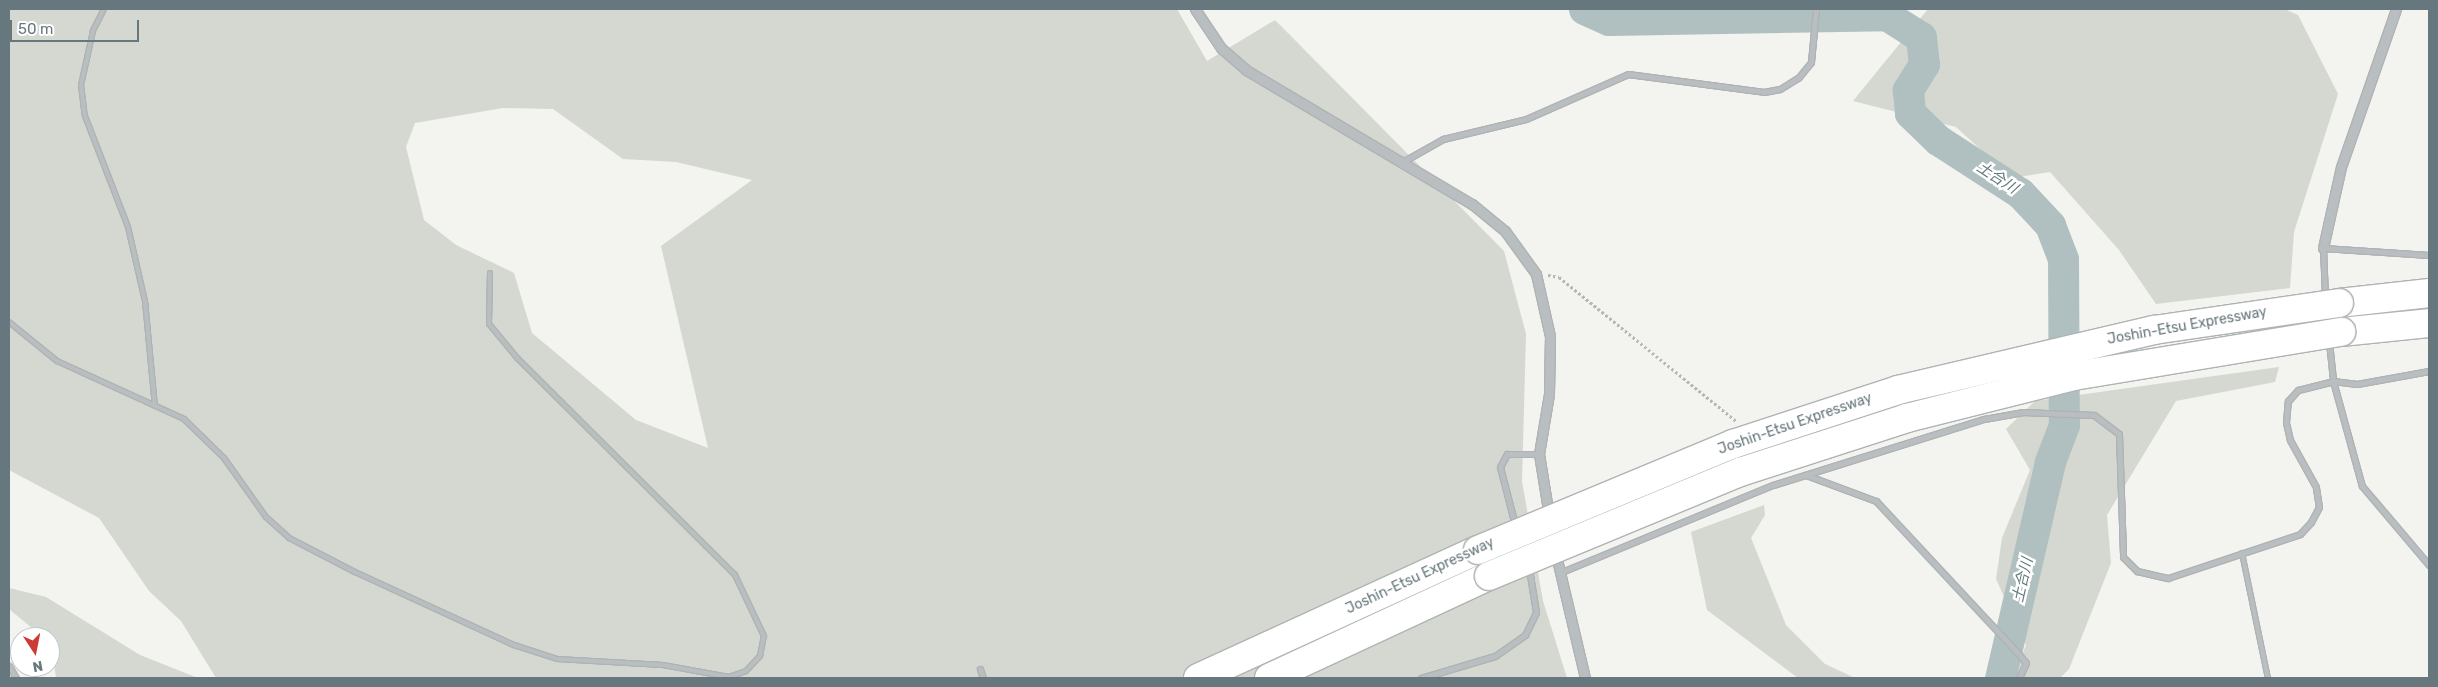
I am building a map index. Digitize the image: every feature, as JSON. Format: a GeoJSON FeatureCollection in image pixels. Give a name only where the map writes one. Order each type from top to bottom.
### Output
{"type":"FeatureCollection","features":[{"type":"Feature","properties":{"kind":"highway","name":"Joshin-Etsu Expressway"},"geometry":{"type":"LineString","coordinates":[[1269,678],[1489,576],[1740,472],[1907,418],[2074,376],[2334,319],[2429,293]]}},
{"type":"Feature","properties":{"kind":"highway","name":"Joshin-Etsu Expressway"},"geometry":{"type":"LineString","coordinates":[[1198,678],[1478,550],[1724,447],[1898,390],[2154,330],[2334,319],[2429,323]]}},
{"type":"Feature","properties":{"kind":"street"},"geometry":{"type":"LineString","coordinates":[[1195,9],[1222,48],[1246,70],[1404,161],[1472,204],[1506,231],[1536,274],[1550,336],[1549,394],[1539,454],[1559,573],[1585,678]]}},
{"type":"Feature","properties":{"kind":"street"},"geometry":{"type":"LineString","coordinates":[[1404,161],[1443,139],[1526,119],[1628,74],[1764,92],[1780,89],[1799,77],[1811,62],[1816,9]]}},
{"type":"Feature","properties":{"kind":"street"},"geometry":{"type":"LineString","coordinates":[[2396,9],[2341,167],[2323,248],[2334,319],[2333,381],[2362,486],[2429,565]]}},
{"type":"Feature","properties":{"kind":"street"},"geometry":{"type":"LineString","coordinates":[[2323,248],[2429,255]]}},
{"type":"Feature","properties":{"kind":"street"},"geometry":{"type":"LineString","coordinates":[[1559,573],[1806,475],[1984,418],[2023,412],[2094,416],[2119,434],[2123,557],[2137,571],[2168,578],[2300,534],[2319,507],[2316,487],[2290,440],[2288,401],[2298,390],[2333,381],[2357,384],[2429,371]]}},
{"type":"Feature","properties":{"kind":"street"},"geometry":{"type":"LineString","coordinates":[[1521,544],[1500,467],[1506,454],[1539,454]]}},
{"type":"Feature","properties":{"kind":"street"},"geometry":{"type":"LineString","coordinates":[[1806,475],[1876,501],[2018,652],[2026,663],[2019,678]]}},
{"type":"Feature","properties":{"kind":"street"},"geometry":{"type":"LineString","coordinates":[[1421,678],[1494,656],[1525,635],[1536,612],[1536,598],[1524,553]]}},
{"type":"Feature","properties":{"kind":"street"},"geometry":{"type":"LineString","coordinates":[[9,666],[16,678]]}},
{"type":"Feature","properties":{"kind":"street"},"geometry":{"type":"LineString","coordinates":[[980,669],[983,678]]}},
{"type":"Feature","properties":{"kind":"lane"},"geometry":{"type":"LineString","coordinates":[[104,9],[88,48],[81,85],[85,116],[128,227],[145,301],[155,406]]}},
{"type":"Feature","properties":{"kind":"lane"},"geometry":{"type":"LineString","coordinates":[[9,322],[58,362],[155,406],[198,430],[230,464],[266,517],[289,538],[514,645],[557,659],[664,665],[729,677],[746,670],[760,656],[764,636],[735,575],[700,536],[546,388],[489,324],[490,273]]}},
{"type":"Feature","properties":{"kind":"lane"},"geometry":{"type":"LineString","coordinates":[[2242,553],[2268,678]]}},
{"type":"Feature","properties":{"kind":"path"},"geometry":{"type":"LineString","coordinates":[[1536,274],[1559,277],[1744,427]]}},
{"type":"Feature","properties":{"kind":"shaded area"},"geometry":{"type":"Polygon","coordinates":[[[9,9],[1177,9],[1207,61],[1275,20],[1504,251],[1526,334],[1522,481],[1543,601],[1567,678],[216,678],[181,621],[149,591],[99,518],[9,470],[9,9]],[[503,108],[415,123],[406,147],[424,220],[456,245],[514,273],[532,333],[636,420],[708,448],[661,246],[752,180],[676,162],[623,159],[553,109],[503,108]]]}},
{"type":"Feature","properties":{"kind":"shaded area"},"geometry":{"type":"Polygon","coordinates":[[[1928,9],[2284,9],[2298,15],[2338,94],[2294,232],[2290,288],[2156,304],[2119,250],[2050,172],[2012,178],[1956,127],[1853,101],[1928,9]]]}},
{"type":"Feature","properties":{"kind":"shaded area"},"geometry":{"type":"Polygon","coordinates":[[[2279,367],[2275,382],[2176,401],[2107,515],[2111,563],[2069,669],[2060,678],[2013,678],[2026,645],[1996,579],[2002,538],[2030,470],[2006,429],[2035,401],[2279,367]]]}},
{"type":"Feature","properties":{"kind":"shaded area"},"geometry":{"type":"Polygon","coordinates":[[[1764,505],[1765,515],[1751,538],[1786,625],[1825,664],[1855,678],[1798,678],[1707,610],[1691,532],[1764,505]]]}},
{"type":"Feature","properties":{"kind":"shaded area"},"geometry":{"type":"Polygon","coordinates":[[[9,588],[46,597],[140,655],[198,678],[56,678],[60,677],[60,627],[31,627],[9,609],[9,588]]]}},
{"type":"Feature","properties":{"kind":"waterway","name":"土合川"},"geometry":{"type":"LineString","coordinates":[[1584,9],[1609,20],[1886,15],[1921,37],[1924,64],[1908,90],[1910,113],[1938,140],[2020,193],[2050,225],[2063,259],[2064,425],[2050,462],[2000,678]]}}]}
